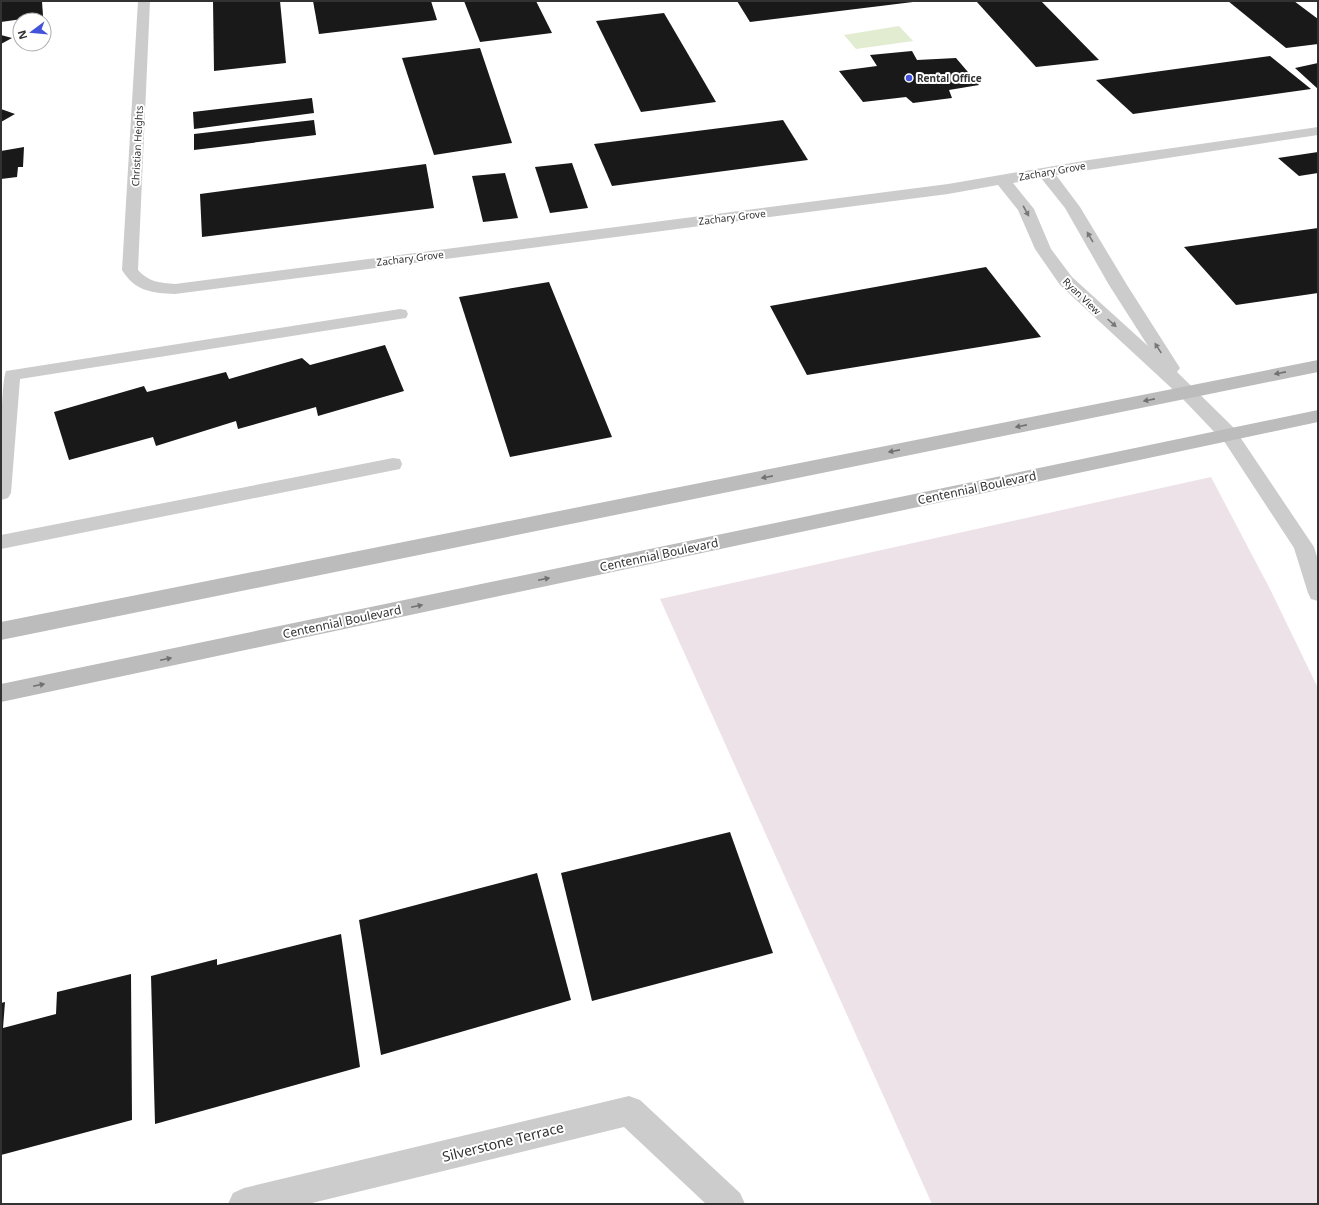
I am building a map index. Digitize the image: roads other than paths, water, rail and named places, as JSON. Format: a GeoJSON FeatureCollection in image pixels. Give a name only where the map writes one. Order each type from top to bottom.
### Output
{"type":"FeatureCollection","features":[{"type":"Feature","properties":{"kind":"main road"},"geometry":{"type":"LineString","coordinates":[[1,631],[1318,366]]}},
{"type":"Feature","properties":{"kind":"main road","name":"Centennial Boulevard"},"geometry":{"type":"LineString","coordinates":[[1,693],[1318,416]]}},
{"type":"Feature","properties":{"kind":"street","name":"Christian Heights"},"geometry":{"type":"LineString","coordinates":[[144,1],[130,270],[134,278],[144,284]]}},
{"type":"Feature","properties":{"kind":"street","name":"Zachary Grove"},"geometry":{"type":"LineString","coordinates":[[144,284],[158,288],[176,289],[948,189],[1045,172],[1318,131]]}},
{"type":"Feature","properties":{"kind":"street","name":"Ryan View"},"geometry":{"type":"LineString","coordinates":[[1045,172],[1072,207],[1118,285],[1187,392]]}},
{"type":"Feature","properties":{"kind":"street","name":"Ryan View"},"geometry":{"type":"LineString","coordinates":[[1002,180],[1026,209],[1043,249],[1066,281],[1187,392],[1229,435]]}},
{"type":"Feature","properties":{"kind":"street","name":"Silverstone Terrace"},"geometry":{"type":"LineString","coordinates":[[244,1204],[629,1111],[729,1204]]}},
{"type":"Feature","properties":{"kind":"lane"},"geometry":{"type":"LineString","coordinates":[[1,493],[12,375],[400,314]]}},
{"type":"Feature","properties":{"kind":"lane"},"geometry":{"type":"LineString","coordinates":[[1229,435],[1304,547],[1318,593]]}},
{"type":"Feature","properties":{"kind":"lane"},"geometry":{"type":"LineString","coordinates":[[1,542],[393,464]]}},
{"type":"Feature","properties":{"kind":"place","name":"Rental Office"},"geometry":{"type":"Point","coordinates":[909,78]}}]}
